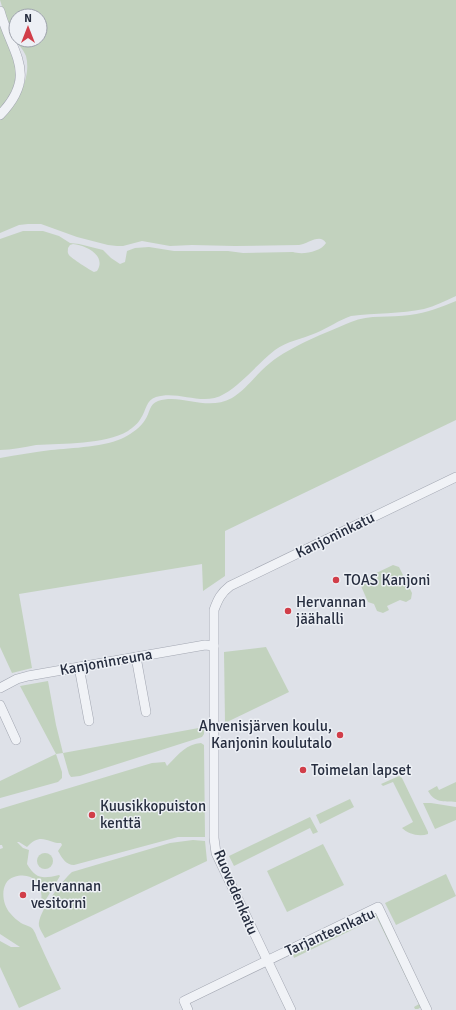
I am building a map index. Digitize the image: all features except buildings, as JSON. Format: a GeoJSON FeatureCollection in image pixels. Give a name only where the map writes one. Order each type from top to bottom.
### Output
{"type":"FeatureCollection","features":[{"type":"Feature","properties":{"kind":"street"},"geometry":{"type":"LineString","coordinates":[[0,12],[10,42],[19,61],[21,72],[17,92],[13,100],[0,115]]}},
{"type":"Feature","properties":{"kind":"street","name":"Kanjoninkatu"},"geometry":{"type":"LineString","coordinates":[[218,599],[223,591],[230,586],[456,476]]}},
{"type":"Feature","properties":{"kind":"street","name":"Ruovedenkatu"},"geometry":{"type":"LineString","coordinates":[[218,599],[214,610],[214,838],[216,853],[291,1010]]}},
{"type":"Feature","properties":{"kind":"street","name":"Kanjoninreuna"},"geometry":{"type":"LineString","coordinates":[[0,688],[17,679],[28,676],[136,656],[205,645],[214,646]]}},
{"type":"Feature","properties":{"kind":"street"},"geometry":{"type":"LineString","coordinates":[[136,656],[146,712]]}},
{"type":"Feature","properties":{"kind":"street"},"geometry":{"type":"LineString","coordinates":[[79,667],[89,721]]}},
{"type":"Feature","properties":{"kind":"street"},"geometry":{"type":"LineString","coordinates":[[0,705],[16,740]]}},
{"type":"Feature","properties":{"kind":"street","name":"Tarjanteenkatu"},"geometry":{"type":"LineString","coordinates":[[267,961],[378,907],[427,1010]]}},
{"type":"Feature","properties":{"kind":"street"},"geometry":{"type":"LineString","coordinates":[[188,1010],[184,1000],[267,961]]}},
{"type":"Feature","properties":{"kind":"green space"},"geometry":{"type":"Polygon","coordinates":[[[0,0],[456,0],[456,296],[424,309],[406,312],[351,316],[316,333],[290,342],[275,350],[231,390],[216,398],[199,399],[165,395],[153,398],[148,403],[137,424],[118,436],[96,441],[36,445],[0,450],[0,239],[23,231],[43,231],[59,236],[70,243],[103,250],[120,264],[125,262],[127,251],[135,248],[149,247],[174,251],[301,253],[316,251],[326,243],[321,239],[317,239],[299,245],[170,246],[142,241],[117,246],[77,237],[41,224],[19,225],[0,233],[0,120],[12,107],[25,82],[27,74],[26,56],[21,48],[48,48],[48,8],[8,8],[8,25],[0,0]],[[70,245],[68,248],[69,255],[92,271],[97,271],[99,261],[97,256],[89,249],[78,245],[70,245]]]}},
{"type":"Feature","properties":{"kind":"green space"},"geometry":{"type":"Polygon","coordinates":[[[0,21],[8,41],[8,48],[11,48],[18,65],[16,85],[0,113],[0,21]]]}},
{"type":"Feature","properties":{"kind":"green space"},"geometry":{"type":"Polygon","coordinates":[[[456,301],[456,420],[225,531],[225,576],[203,591],[202,564],[19,594],[32,668],[12,673],[0,647],[0,458],[109,443],[128,435],[139,427],[147,417],[151,406],[155,402],[167,399],[176,399],[203,403],[222,402],[232,398],[247,386],[265,367],[278,357],[319,335],[365,318],[403,316],[422,313],[456,301]]]}},
{"type":"Feature","properties":{"kind":"green space"},"geometry":{"type":"Polygon","coordinates":[[[393,565],[399,567],[412,593],[411,599],[406,602],[400,600],[387,606],[389,610],[383,613],[377,611],[374,604],[368,602],[361,586],[364,579],[393,565]]]}},
{"type":"Feature","properties":{"kind":"green space"},"geometry":{"type":"Polygon","coordinates":[[[266,647],[289,692],[225,723],[224,652],[266,647]]]}},
{"type":"Feature","properties":{"kind":"green space"},"geometry":{"type":"Polygon","coordinates":[[[48,681],[63,753],[56,754],[20,686],[48,681]]]}},
{"type":"Feature","properties":{"kind":"green space"},"geometry":{"type":"Polygon","coordinates":[[[204,727],[204,734],[202,737],[80,776],[71,777],[63,753],[204,727]]]}},
{"type":"Feature","properties":{"kind":"green space"},"geometry":{"type":"Polygon","coordinates":[[[201,743],[204,745],[205,837],[178,837],[74,865],[66,862],[58,851],[62,845],[61,843],[41,839],[32,842],[27,847],[17,842],[23,848],[29,850],[27,864],[33,873],[40,877],[60,876],[45,901],[41,901],[41,889],[39,884],[31,877],[20,876],[9,879],[4,888],[3,893],[7,909],[18,921],[33,929],[61,989],[19,1008],[0,967],[0,941],[11,947],[20,947],[0,934],[0,849],[3,848],[2,845],[0,845],[0,809],[152,763],[165,762],[167,766],[191,745],[201,743]]]}},
{"type":"Feature","properties":{"kind":"green space"},"geometry":{"type":"Polygon","coordinates":[[[56,754],[62,772],[62,778],[58,782],[0,798],[0,781],[56,754]]]}},
{"type":"Feature","properties":{"kind":"green space"},"geometry":{"type":"Polygon","coordinates":[[[399,776],[402,778],[428,834],[414,834],[407,832],[402,828],[413,822],[393,782],[383,786],[381,784],[399,776]]]}},
{"type":"Feature","properties":{"kind":"green space"},"geometry":{"type":"Polygon","coordinates":[[[456,782],[456,802],[443,801],[434,798],[428,791],[437,786],[439,790],[456,782]]]}},
{"type":"Feature","properties":{"kind":"green space"},"geometry":{"type":"Polygon","coordinates":[[[350,799],[354,807],[320,824],[316,815],[350,799]]]}},
{"type":"Feature","properties":{"kind":"green space"},"geometry":{"type":"Polygon","coordinates":[[[423,803],[456,807],[456,820],[435,829],[423,803]]]}},
{"type":"Feature","properties":{"kind":"green space"},"geometry":{"type":"Polygon","coordinates":[[[310,817],[318,832],[313,834],[310,828],[234,866],[229,856],[310,817]]]}},
{"type":"Feature","properties":{"kind":"green space"},"geometry":{"type":"Polygon","coordinates":[[[193,840],[205,841],[207,861],[45,938],[39,926],[39,920],[46,905],[57,889],[72,872],[170,843],[193,840]]]}},
{"type":"Feature","properties":{"kind":"green space"},"geometry":{"type":"Polygon","coordinates":[[[323,844],[344,885],[287,912],[267,871],[323,844]]]}},
{"type":"Feature","properties":{"kind":"green space"},"geometry":{"type":"Polygon","coordinates":[[[45,853],[51,855],[53,861],[51,867],[45,869],[39,867],[37,861],[39,855],[45,853]]]}},
{"type":"Feature","properties":{"kind":"green space"},"geometry":{"type":"Polygon","coordinates":[[[446,874],[456,896],[396,925],[385,903],[446,874]]]}},
{"type":"Feature","properties":{"kind":"green space"},"geometry":{"type":"Polygon","coordinates":[[[372,914],[377,915],[421,1007],[418,1009],[415,1009],[414,1007],[419,1004],[377,918],[372,920],[372,914]]]}},
{"type":"Feature","properties":{"kind":"green space"},"geometry":{"type":"Polygon","coordinates":[[[358,921],[364,924],[294,958],[293,955],[295,952],[358,921]]]}},
{"type":"Feature","properties":{"kind":"place","name":"TOAS Kanjoni"},"geometry":{"type":"Point","coordinates":[336,580]}},
{"type":"Feature","properties":{"kind":"place","name":"Hervannan jäähalli"},"geometry":{"type":"Point","coordinates":[288,611]}},
{"type":"Feature","properties":{"kind":"place","name":"Ahvenisjärven koulu, Kanjonin koulutalo"},"geometry":{"type":"Point","coordinates":[340,735]}},
{"type":"Feature","properties":{"kind":"place","name":"Toimelan lapset"},"geometry":{"type":"Point","coordinates":[303,770]}},
{"type":"Feature","properties":{"kind":"place","name":"Kuusikkopuiston kenttä"},"geometry":{"type":"Point","coordinates":[92,815]}},
{"type":"Feature","properties":{"kind":"place","name":"Hervannan vesitorni"},"geometry":{"type":"Point","coordinates":[23,895]}}]}
